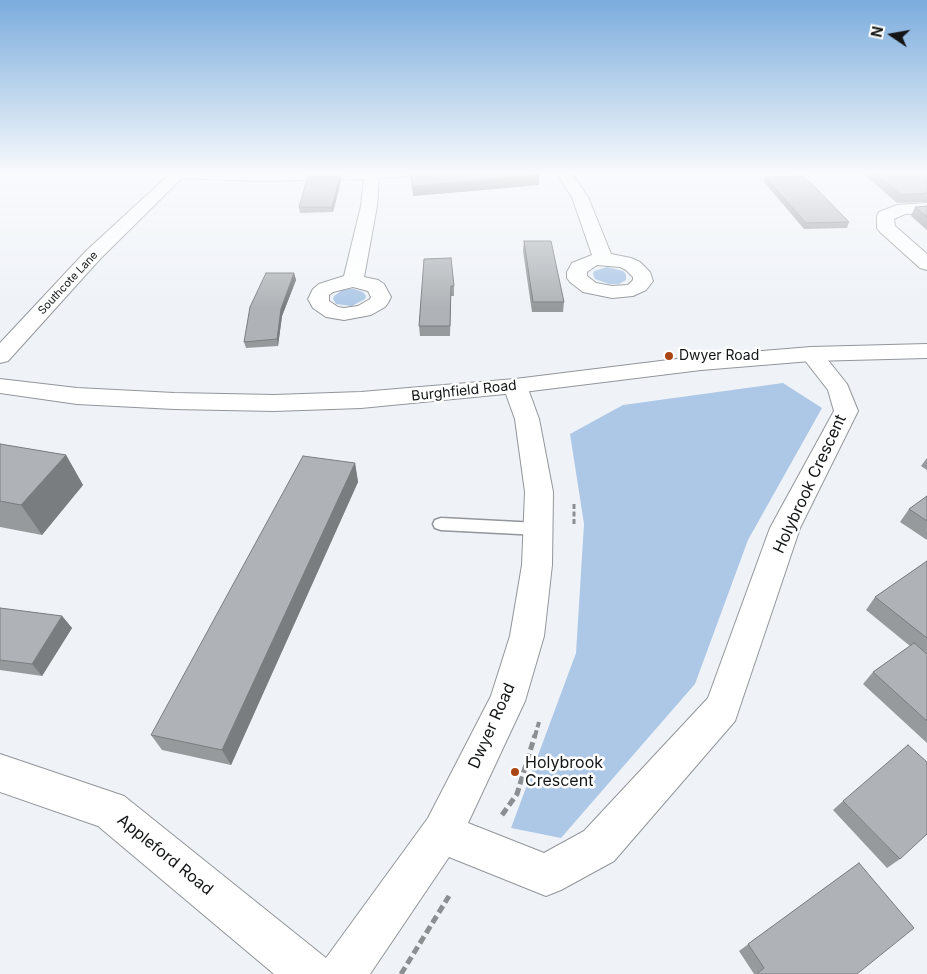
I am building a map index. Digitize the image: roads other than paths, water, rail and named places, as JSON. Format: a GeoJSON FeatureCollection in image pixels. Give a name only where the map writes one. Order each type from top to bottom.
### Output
{"type":"FeatureCollection","features":[{"type":"Feature","properties":{"kind":"street","name":"Southcote Lane"},"geometry":{"type":"LineString","coordinates":[[0,356],[93,255],[133,216]]}},
{"type":"Feature","properties":{"kind":"street"},"geometry":{"type":"LineString","coordinates":[[354,281],[367,216]]}},
{"type":"Feature","properties":{"kind":"street"},"geometry":{"type":"LineString","coordinates":[[587,216],[603,259]]}},
{"type":"Feature","properties":{"kind":"street"},"geometry":{"type":"LineString","coordinates":[[885,216],[886,228],[927,264]]}},
{"type":"Feature","properties":{"kind":"street","name":"Burghfield Road"},"geometry":{"type":"LineString","coordinates":[[0,386],[119,399],[274,403],[370,400],[515,386],[701,363],[811,354],[927,351]]}},
{"type":"Feature","properties":{"kind":"street","name":"Holybrook Crescent"},"geometry":{"type":"LineString","coordinates":[[442,832],[485,852],[546,875],[599,846],[722,709],[785,528],[846,411],[839,389],[811,354]]}},
{"type":"Feature","properties":{"kind":"street","name":"Dwyer Road"},"geometry":{"type":"LineString","coordinates":[[343,974],[442,832],[507,701],[528,636],[537,565],[539,492],[527,419],[515,386]]}},
{"type":"Feature","properties":{"kind":"street","name":"Appleford Road"},"geometry":{"type":"LineString","coordinates":[[0,773],[110,810],[310,974]]}},
{"type":"Feature","properties":{"kind":"lane"},"geometry":{"type":"LineString","coordinates":[[441,524],[538,529]]}},
{"type":"Feature","properties":{"kind":"place","name":"Dwyer Road"},"geometry":{"type":"Point","coordinates":[669,356]}},
{"type":"Feature","properties":{"kind":"place","name":"Holybrook Crescent"},"geometry":{"type":"Point","coordinates":[515,772]}}]}
